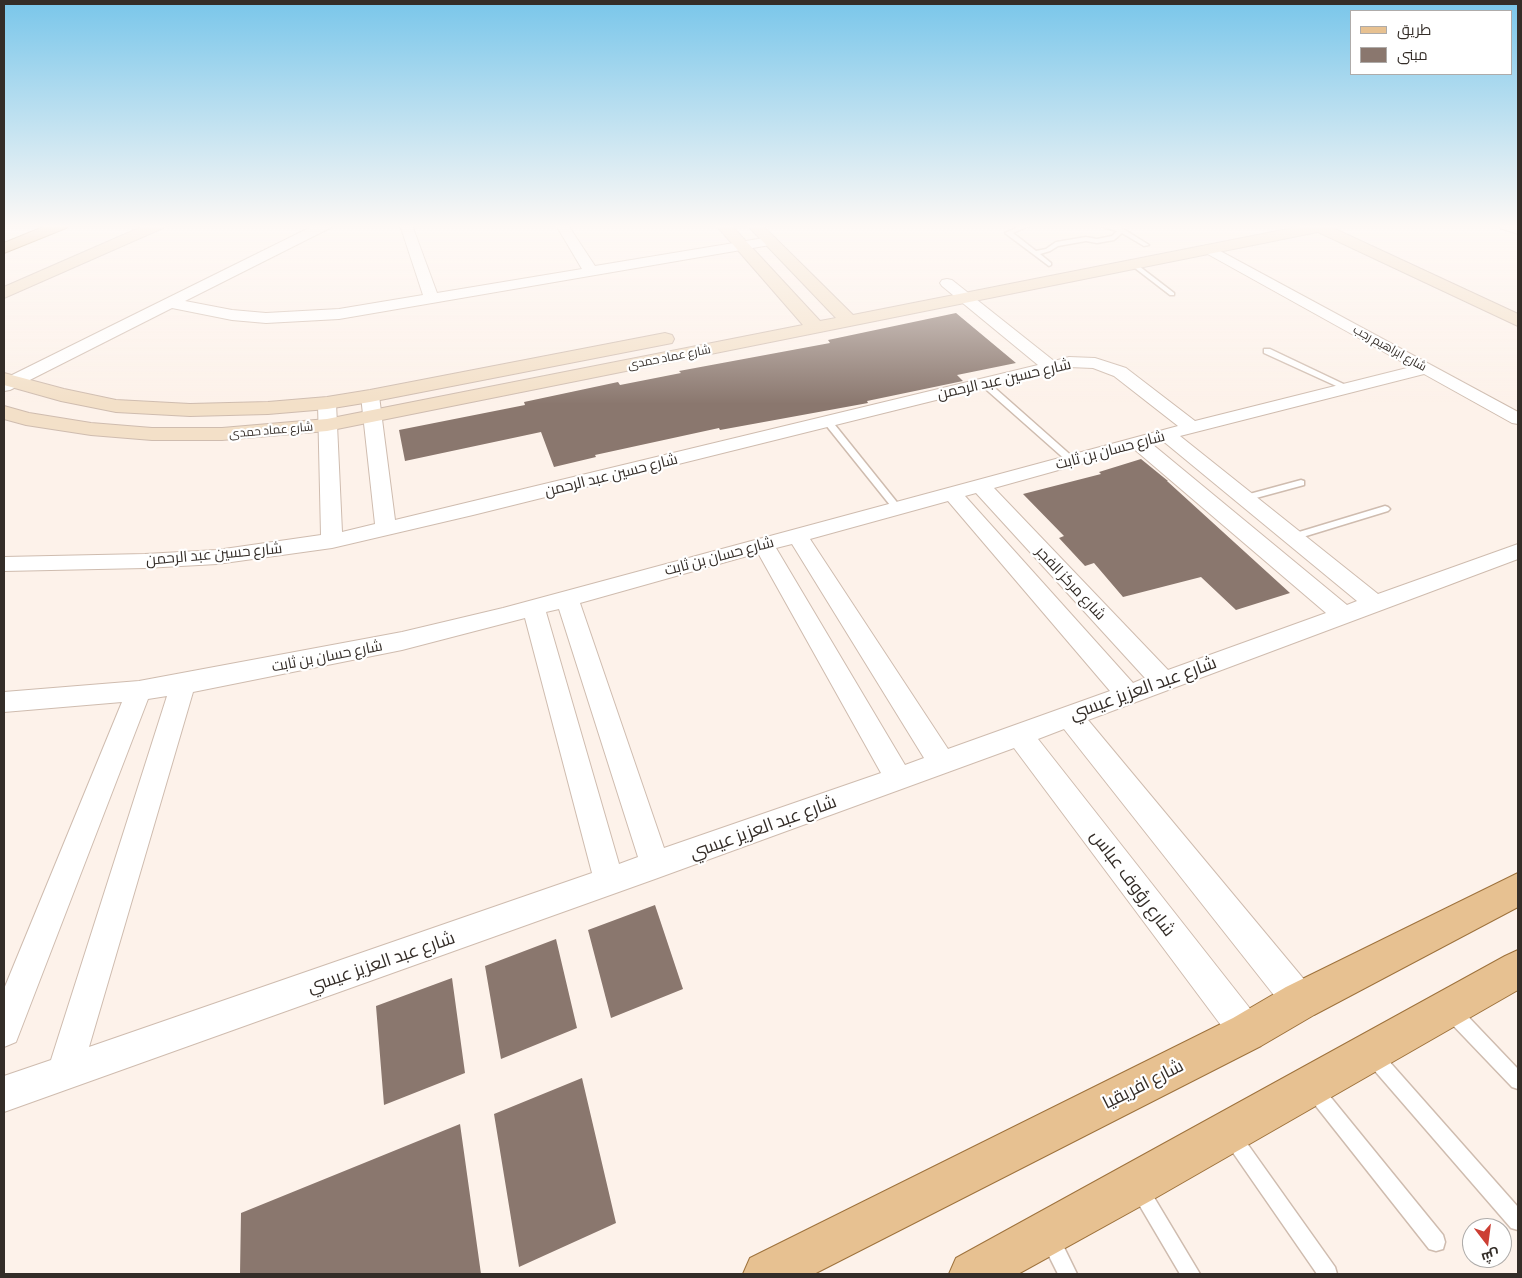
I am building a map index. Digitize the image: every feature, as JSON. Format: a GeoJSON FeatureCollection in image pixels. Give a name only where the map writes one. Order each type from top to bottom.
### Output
{"type":"FeatureCollection","features":[{"type":"Feature","properties":{"kind":"main road","name":"شارع افريقيا"},"geometry":{"type":"LineString","coordinates":[[766,1274],[1247,1032],[1300,1001],[1518,889]]}},
{"type":"Feature","properties":{"kind":"main road"},"geometry":{"type":"LineString","coordinates":[[972,1274],[1371,1053],[1518,969]]}},
{"type":"Feature","properties":{"kind":"street"},"geometry":{"type":"LineString","coordinates":[[4,293],[23,285]]}},
{"type":"Feature","properties":{"kind":"street"},"geometry":{"type":"LineString","coordinates":[[7,382],[208,285]]}},
{"type":"Feature","properties":{"kind":"street"},"geometry":{"type":"LineString","coordinates":[[427,285],[432,299]]}},
{"type":"Feature","properties":{"kind":"street"},"geometry":{"type":"LineString","coordinates":[[172,303],[232,315],[266,318],[339,314],[516,285]]}},
{"type":"Feature","properties":{"kind":"street"},"geometry":{"type":"LineString","coordinates":[[777,285],[816,328]]}},
{"type":"Feature","properties":{"kind":"street"},"geometry":{"type":"LineString","coordinates":[[813,285],[849,321]]}},
{"type":"Feature","properties":{"kind":"street","name":"شارع عماد حمدى"},"geometry":{"type":"LineString","coordinates":[[928,287],[939,285]]}},
{"type":"Feature","properties":{"kind":"street","name":"شارع عماد حمدى"},"geometry":{"type":"LineString","coordinates":[[952,285],[991,299],[1049,285]]}},
{"type":"Feature","properties":{"kind":"street","name":"شارع عماد حمدى"},"geometry":{"type":"LineString","coordinates":[[4,412],[26,419],[91,429],[152,434],[222,434],[327,424],[373,417],[849,321],[977,285]]}},
{"type":"Feature","properties":{"kind":"street","name":"شارع ابراهيم رجب"},"geometry":{"type":"LineString","coordinates":[[1274,285],[1518,419]]}},
{"type":"Feature","properties":{"kind":"street"},"geometry":{"type":"LineString","coordinates":[[1443,285],[1518,321]]}},
{"type":"Feature","properties":{"kind":"street"},"geometry":{"type":"LineString","coordinates":[[966,289],[1058,359]]}},
{"type":"Feature","properties":{"kind":"street"},"geometry":{"type":"LineString","coordinates":[[782,316],[853,302]]}},
{"type":"Feature","properties":{"kind":"street","name":"شارع عماد حمدى"},"geometry":{"type":"LineString","coordinates":[[7,382],[98,402],[160,409],[225,410],[326,403],[684,335]]}},
{"type":"Feature","properties":{"kind":"street","name":"شارع حسين عبد الرحمن"},"geometry":{"type":"LineString","coordinates":[[4,564],[146,561],[208,557],[332,541],[386,530],[984,383],[1058,359],[1095,363],[1120,372],[1192,428]]}},
{"type":"Feature","properties":{"kind":"street","name":"شارع حسان بن ثابت"},"geometry":{"type":"LineString","coordinates":[[4,702],[139,691],[402,641],[567,598],[1166,434],[1427,368]]}},
{"type":"Feature","properties":{"kind":"street"},"geometry":{"type":"LineString","coordinates":[[370,396],[386,530]]}},
{"type":"Feature","properties":{"kind":"street"},"geometry":{"type":"LineString","coordinates":[[326,403],[332,541]]}},
{"type":"Feature","properties":{"kind":"street"},"geometry":{"type":"LineString","coordinates":[[1166,434],[1375,604]]}},
{"type":"Feature","properties":{"kind":"street"},"geometry":{"type":"LineString","coordinates":[[1138,442],[1344,615]]}},
{"type":"Feature","properties":{"kind":"street","name":"شارع مركز الفجر"},"geometry":{"type":"LineString","coordinates":[[980,485],[1163,681]]}},
{"type":"Feature","properties":{"kind":"street","name":"شارع مركز الفجر"},"geometry":{"type":"LineString","coordinates":[[952,492],[1128,694]]}},
{"type":"Feature","properties":{"kind":"street"},"geometry":{"type":"LineString","coordinates":[[797,535],[942,763]]}},
{"type":"Feature","properties":{"kind":"street"},"geometry":{"type":"LineString","coordinates":[[763,544],[899,779]]}},
{"type":"Feature","properties":{"kind":"street","name":"شارع عبد العزيز عيسي"},"geometry":{"type":"LineString","coordinates":[[4,1094],[899,779],[1518,551]]}},
{"type":"Feature","properties":{"kind":"street"},"geometry":{"type":"LineString","coordinates":[[567,598],[655,865]]}},
{"type":"Feature","properties":{"kind":"street"},"geometry":{"type":"LineString","coordinates":[[533,607],[609,881]]}},
{"type":"Feature","properties":{"kind":"street"},"geometry":{"type":"LineString","coordinates":[[64,1073],[183,684]]}},
{"type":"Feature","properties":{"kind":"street"},"geometry":{"type":"LineString","coordinates":[[4,1030],[139,691]]}},
{"type":"Feature","properties":{"kind":"street"},"geometry":{"type":"LineString","coordinates":[[1069,716],[1300,1001]]}},
{"type":"Feature","properties":{"kind":"street","name":"شارع رؤوف عباس"},"geometry":{"type":"LineString","coordinates":[[1019,734],[1247,1032]]}},
{"type":"Feature","properties":{"kind":"lane"},"geometry":{"type":"LineString","coordinates":[[1160,285],[1172,294]]}},
{"type":"Feature","properties":{"kind":"lane"},"geometry":{"type":"LineString","coordinates":[[1267,351],[1348,388]]}},
{"type":"Feature","properties":{"kind":"lane"},"geometry":{"type":"LineString","coordinates":[[984,383],[1071,460]]}},
{"type":"Feature","properties":{"kind":"lane"},"geometry":{"type":"LineString","coordinates":[[828,422],[897,508]]}},
{"type":"Feature","properties":{"kind":"lane"},"geometry":{"type":"LineString","coordinates":[[1245,498],[1300,483]]}},
{"type":"Feature","properties":{"kind":"lane"},"geometry":{"type":"LineString","coordinates":[[1293,537],[1384,508]]}},
{"type":"Feature","properties":{"kind":"lane"},"geometry":{"type":"LineString","coordinates":[[1449,1008],[1518,1080]]}},
{"type":"Feature","properties":{"kind":"lane"},"geometry":{"type":"LineString","coordinates":[[1371,1053],[1518,1221]]}},
{"type":"Feature","properties":{"kind":"lane"},"geometry":{"type":"LineString","coordinates":[[1310,1086],[1436,1242]]}},
{"type":"Feature","properties":{"kind":"lane"},"geometry":{"type":"LineString","coordinates":[[1228,1131],[1328,1274]]}},
{"type":"Feature","properties":{"kind":"lane"},"geometry":{"type":"LineString","coordinates":[[1136,1184],[1191,1274]]}},
{"type":"Feature","properties":{"kind":"lane"},"geometry":{"type":"LineString","coordinates":[[1046,1233],[1068,1274]]}},
{"type":"Feature","properties":{"kind":"building"},"geometry":{"type":"Polygon","coordinates":[[[956,313],[1016,363],[957,375],[963,381],[867,401],[868,403],[720,430],[719,428],[595,455],[596,457],[554,467],[541,432],[405,461],[399,430],[525,405],[524,402],[618,382],[620,385],[681,373],[679,371],[830,343],[828,340],[956,313]]]}},
{"type":"Feature","properties":{"kind":"building"},"geometry":{"type":"Polygon","coordinates":[[[1141,459],[1168,481],[1290,593],[1236,610],[1201,577],[1123,597],[1094,563],[1085,566],[1059,538],[1064,536],[1023,494],[1101,474],[1099,472],[1141,459]]]}},
{"type":"Feature","properties":{"kind":"building"},"geometry":{"type":"Polygon","coordinates":[[[655,905],[683,989],[611,1018],[588,930],[655,905]]]}},
{"type":"Feature","properties":{"kind":"building"},"geometry":{"type":"Polygon","coordinates":[[[556,939],[577,1028],[501,1059],[485,966],[556,939]]]}},
{"type":"Feature","properties":{"kind":"building"},"geometry":{"type":"Polygon","coordinates":[[[452,978],[465,1073],[384,1105],[376,1006],[452,978]]]}},
{"type":"Feature","properties":{"kind":"building"},"geometry":{"type":"Polygon","coordinates":[[[582,1078],[616,1223],[519,1267],[494,1114],[582,1078]]]}},
{"type":"Feature","properties":{"kind":"building"},"geometry":{"type":"Polygon","coordinates":[[[460,1124],[481,1274],[240,1274],[241,1213],[460,1124]]]}}]}
